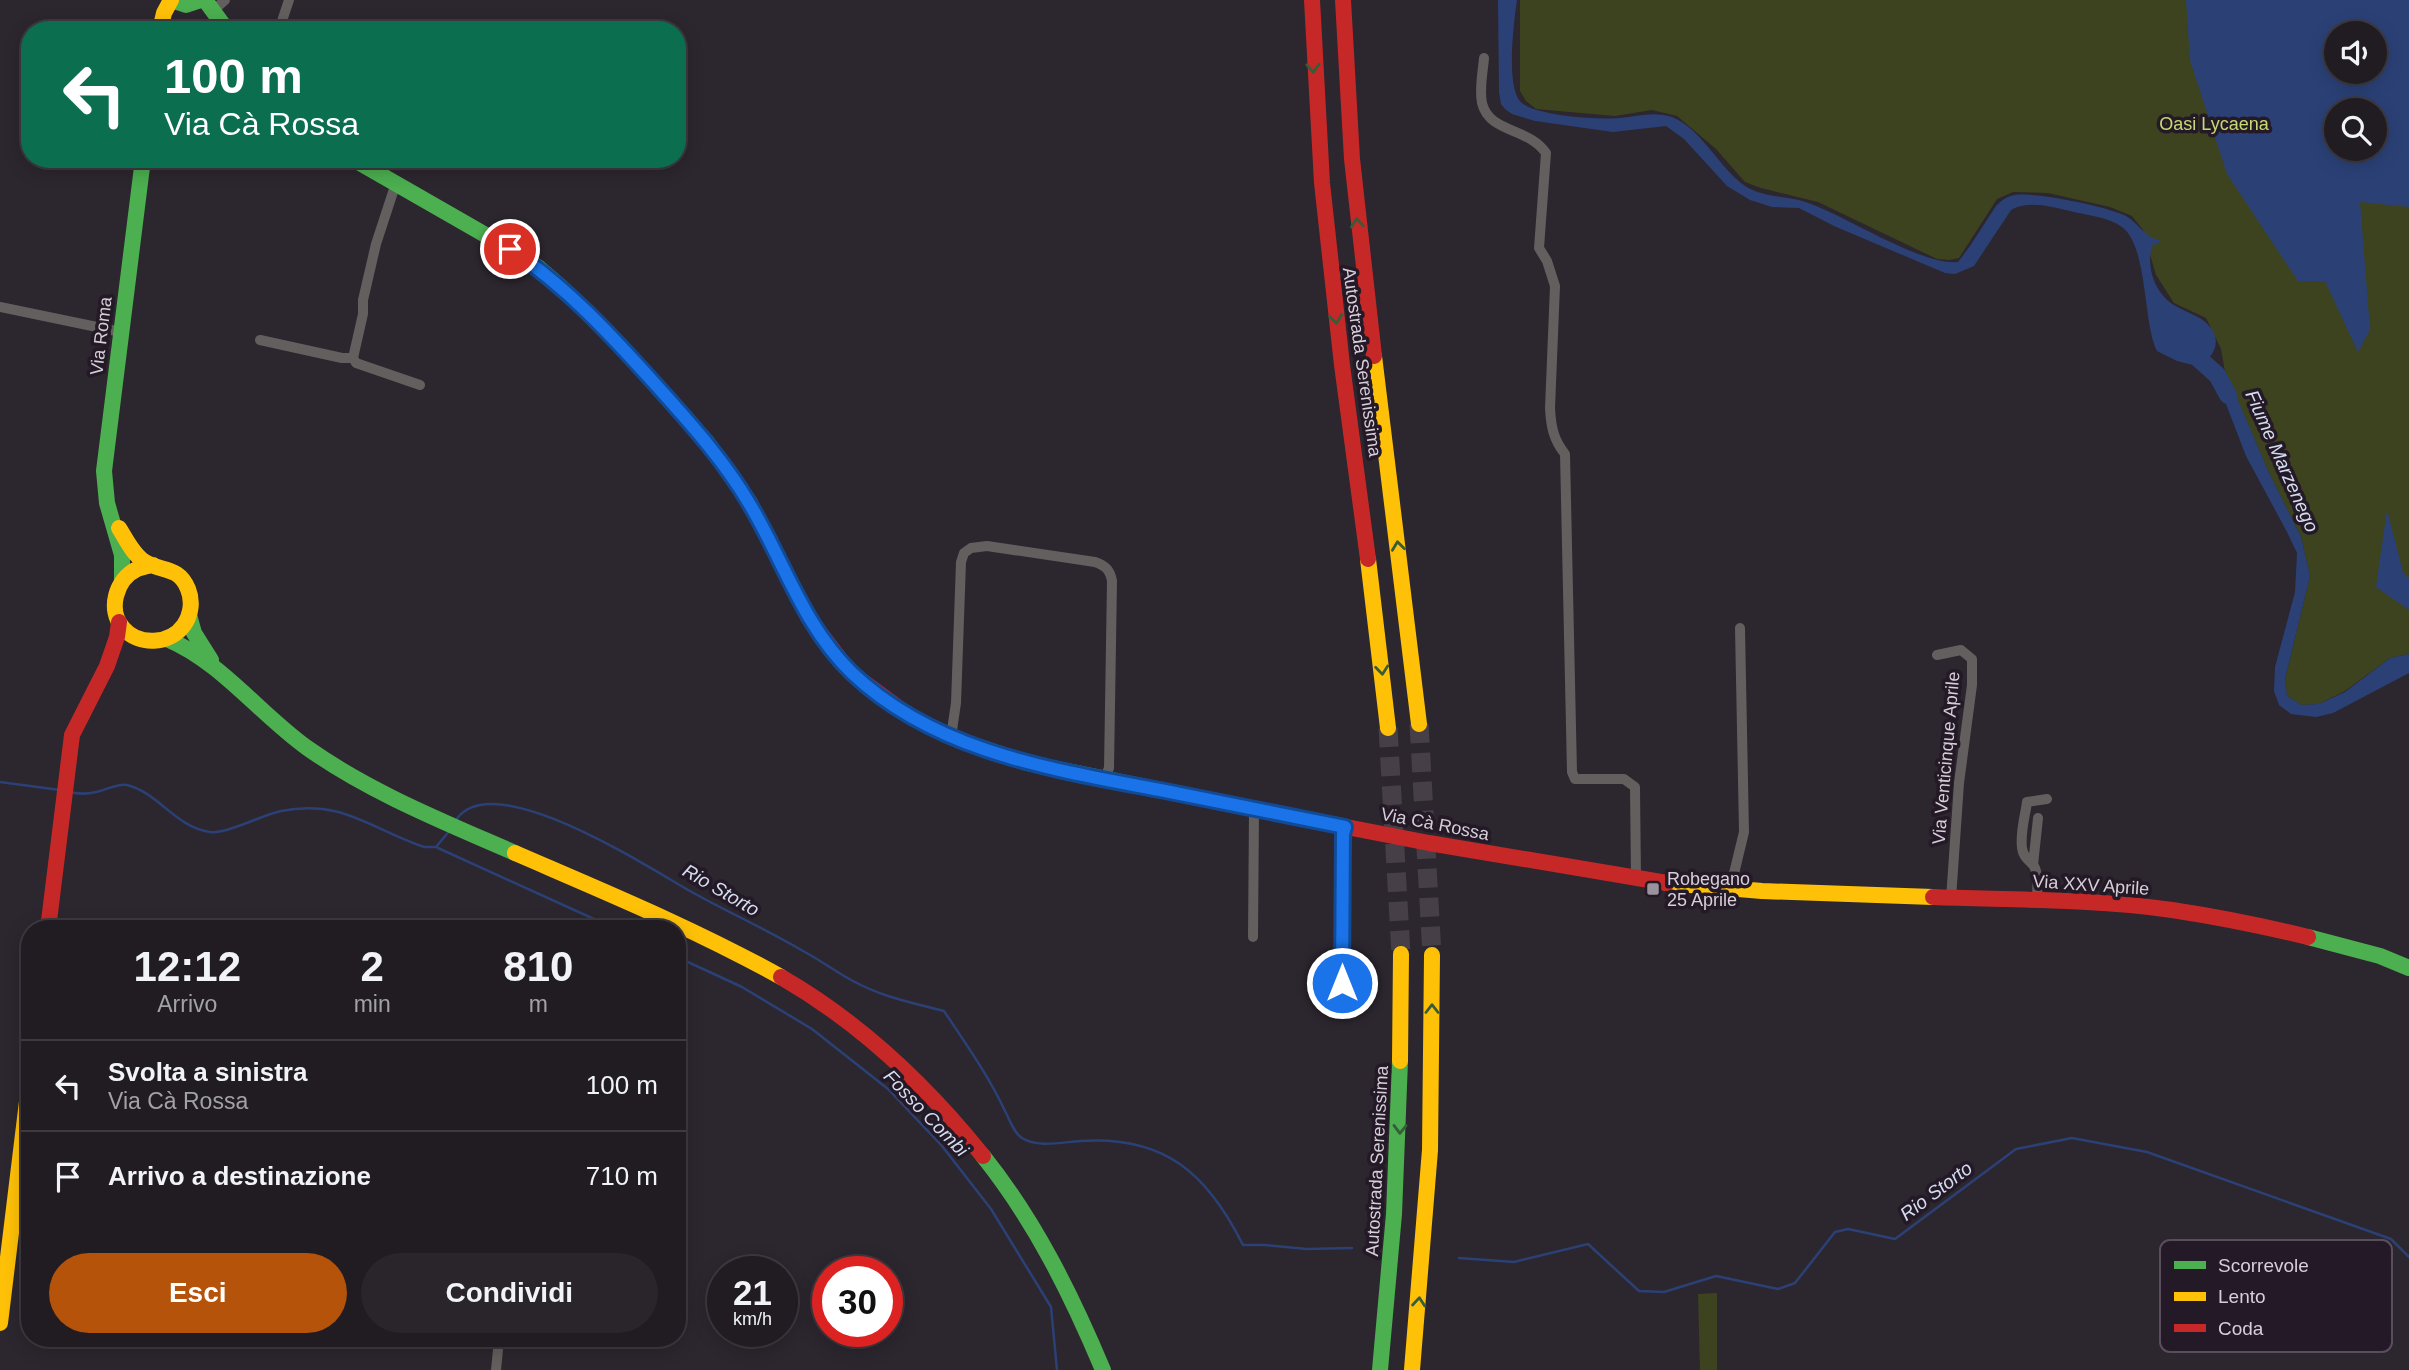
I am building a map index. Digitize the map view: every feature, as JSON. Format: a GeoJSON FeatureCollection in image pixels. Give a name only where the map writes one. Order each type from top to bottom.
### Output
{"type":"FeatureCollection","features":[{"type":"Feature","properties":{"kind":"main road"},"geometry":{"type":"LineString","coordinates":[[162,21],[171,0],[183,5],[211,2],[223,21]]}},
{"type":"Feature","properties":{"kind":"main road","name":"Autostrada Serenissima"},"geometry":{"type":"LineString","coordinates":[[1312,0],[1317,136],[1326,236],[1376,613],[1388,728]]}},
{"type":"Feature","properties":{"kind":"main road","name":"Autostrada Serenissima"},"geometry":{"type":"LineString","coordinates":[[1343,0],[1347,106],[1357,228],[1419,724]]}},
{"type":"Feature","properties":{"kind":"main road","name":"Via Roma"},"geometry":{"type":"LineString","coordinates":[[122,580],[122,555],[107,503],[104,471],[142,168]]}},
{"type":"Feature","properties":{"kind":"main road","name":"Via Cà Rossa"},"geometry":{"type":"LineString","coordinates":[[369,168],[510,249],[538,268],[596,321],[706,441],[730,474],[750,503],[808,617],[850,672],[908,715],[951,737],[1027,763],[1104,780],[1490,854],[1673,884],[1762,891]]}},
{"type":"Feature","properties":{"kind":"main road"},"geometry":{"type":"LineString","coordinates":[[111,517],[144,561],[170,569],[183,581],[190,597],[190,625],[196,639],[220,673]]}},
{"type":"Feature","properties":{"kind":"main road"},"geometry":{"type":"LineString","coordinates":[[49,920],[72,734],[83,706],[106,665],[118,631],[115,593],[122,580],[136,569],[153,565]]}},
{"type":"Feature","properties":{"kind":"main road"},"geometry":{"type":"LineString","coordinates":[[119,622],[133,636],[155,641],[167,639],[180,629],[189,615]]}},
{"type":"Feature","properties":{"kind":"main road"},"geometry":{"type":"LineString","coordinates":[[167,639],[184,645],[220,673],[255,706],[342,771],[664,920]]}},
{"type":"Feature","properties":{"kind":"main road"},"geometry":{"type":"LineString","coordinates":[[106,665],[133,643],[143,640]]}},
{"type":"Feature","properties":{"kind":"main road","name":"Via XXV Aprile"},"geometry":{"type":"LineString","coordinates":[[1762,891],[2083,902],[2171,910],[2257,925],[2339,944],[2409,968]]}},
{"type":"Feature","properties":{"kind":"main road"},"geometry":{"type":"LineString","coordinates":[[686,930],[735,952],[815,999],[888,1054],[943,1107],[999,1173],[1037,1230],[1089,1332],[1103,1370]]}},
{"type":"Feature","properties":{"kind":"main road","name":"Autostrada Serenissima"},"geometry":{"type":"LineString","coordinates":[[1380,1370],[1394,1239],[1399,1144],[1401,954]]}},
{"type":"Feature","properties":{"kind":"main road"},"geometry":{"type":"LineString","coordinates":[[1412,1370],[1430,1150],[1432,955]]}},
{"type":"Feature","properties":{"kind":"main road"},"geometry":{"type":"LineString","coordinates":[[0,1323],[21,1167]]}},
{"type":"Feature","properties":{"kind":"street"},"geometry":{"type":"LineString","coordinates":[[282,21],[289,0]]}},
{"type":"Feature","properties":{"kind":"street"},"geometry":{"type":"LineString","coordinates":[[1484,58],[1482,102],[1488,114],[1496,124],[1529,136],[1546,153],[1539,248],[1548,261],[1555,286],[1550,408],[1551,428],[1565,454],[1572,772],[1575,779],[1624,779],[1635,787],[1636,878]]}},
{"type":"Feature","properties":{"kind":"street"},"geometry":{"type":"LineString","coordinates":[[398,185],[393,192],[376,244],[353,358],[356,363],[420,385]]}},
{"type":"Feature","properties":{"kind":"street"},"geometry":{"type":"LineString","coordinates":[[0,307],[121,332]]}},
{"type":"Feature","properties":{"kind":"street"},"geometry":{"type":"LineString","coordinates":[[260,340],[341,358],[353,358]]}},
{"type":"Feature","properties":{"kind":"street"},"geometry":{"type":"LineString","coordinates":[[951,737],[955,721],[961,562],[964,552],[971,548],[987,546],[1095,562],[1104,565],[1111,572],[1112,581],[1109,768],[1104,780]]}},
{"type":"Feature","properties":{"kind":"street"},"geometry":{"type":"LineString","coordinates":[[1730,890],[1744,832],[1740,628]]}},
{"type":"Feature","properties":{"kind":"street","name":"Via Venticinque Aprile"},"geometry":{"type":"LineString","coordinates":[[1937,655],[1961,650],[1972,659],[1972,685],[1959,783],[1951,899]]}},
{"type":"Feature","properties":{"kind":"street"},"geometry":{"type":"LineString","coordinates":[[2033,865],[2027,861],[2022,850],[2022,831],[2028,802],[2047,799]]}},
{"type":"Feature","properties":{"kind":"street"},"geometry":{"type":"LineString","coordinates":[[1253,937],[1254,810]]}},
{"type":"Feature","properties":{"kind":"street"},"geometry":{"type":"LineString","coordinates":[[2037,901],[2033,865],[2038,818]]}},
{"type":"Feature","properties":{"kind":"street"},"geometry":{"type":"LineString","coordinates":[[1342,983],[1345,827]]}},
{"type":"Feature","properties":{"kind":"street"},"geometry":{"type":"LineString","coordinates":[[496,1370],[498,1347]]}},
{"type":"Feature","properties":{"kind":"green space","name":"Oasi Lycaena"},"geometry":{"type":"Polygon","coordinates":[[[1520,0],[2409,0],[2409,654],[2390,658],[2345,691],[2319,704],[2302,705],[2287,696],[2285,679],[2310,576],[2301,537],[2269,473],[2225,372],[2221,349],[2206,318],[2174,303],[2156,275],[2143,230],[2132,216],[2110,207],[2048,193],[2013,192],[1997,199],[1959,258],[1937,259],[1818,202],[1745,182],[1716,149],[1677,116],[1652,110],[1615,116],[1536,109],[1526,101],[1520,91],[1520,0]]]}},
{"type":"Feature","properties":{"kind":"green space"},"geometry":{"type":"Polygon","coordinates":[[[1717,1293],[1717,1370],[1700,1370],[1698,1294],[1717,1293]]]}},
{"type":"Feature","properties":{"kind":"water"},"geometry":{"type":"Polygon","coordinates":[[[1498,0],[1517,0],[1512,70],[1517,96],[1522,103],[1530,107],[1584,118],[1620,118],[1652,114],[1672,117],[1692,130],[1745,186],[1769,195],[1811,204],[1906,249],[1943,261],[1958,262],[1996,206],[2012,196],[2054,198],[2114,211],[2129,218],[2149,236],[2159,240],[2160,242],[2152,246],[2150,254],[2151,271],[2157,287],[2167,300],[2210,327],[2216,339],[2214,350],[2201,367],[2177,361],[2157,351],[2136,251],[2122,227],[2104,219],[2048,206],[2018,207],[2011,210],[1974,266],[1955,274],[1945,273],[1834,226],[1799,208],[1772,207],[1750,200],[1727,186],[1684,139],[1666,126],[1613,132],[1535,121],[1512,114],[1501,104],[1499,92],[1498,0]]]}},
{"type":"Feature","properties":{"kind":"water"},"geometry":{"type":"Polygon","coordinates":[[[2186,0],[2409,0],[2409,207],[2360,202],[2370,330],[2358,352],[2325,281],[2298,281],[2227,174],[2190,60],[2186,0]]]}},
{"type":"Feature","properties":{"kind":"water"},"geometry":{"type":"Polygon","coordinates":[[[2221,371],[2237,398],[2269,473],[2301,537],[2310,576],[2285,679],[2287,696],[2302,705],[2319,704],[2345,692],[2390,658],[2409,654],[2409,673],[2333,713],[2316,717],[2291,714],[2279,705],[2274,691],[2275,667],[2295,592],[2297,553],[2246,456],[2216,378],[2221,371]]]}},
{"type":"Feature","properties":{"kind":"water"},"geometry":{"type":"Polygon","coordinates":[[[2387,510],[2403,572],[2409,579],[2409,610],[2376,587],[2387,510]]]}},
{"type":"Feature","properties":{"kind":"waterway","name":"Fiume Marzenego"},"geometry":{"type":"LineString","coordinates":[[2187,348],[2217,375],[2228,395]]}},
{"type":"Feature","properties":{"kind":"waterway","name":"Rio Storto"},"geometry":{"type":"LineString","coordinates":[[0,782],[60,790]]}},
{"type":"Feature","properties":{"kind":"waterway","name":"Rio Storto"},"geometry":{"type":"LineString","coordinates":[[70,792],[90,793],[127,785],[149,795],[187,824],[210,832],[226,830],[273,813],[303,808],[339,812],[424,847],[436,847],[451,829]]}},
{"type":"Feature","properties":{"kind":"waterway","name":"Rio Storto"},"geometry":{"type":"LineString","coordinates":[[456,820],[475,806],[502,805],[535,812],[571,826],[789,943],[864,987],[944,1011],[984,1072],[1014,1129],[1022,1138],[1042,1144],[1110,1141],[1159,1152],[1198,1179],[1214,1198],[1243,1245],[1307,1249],[1352,1248]]}},
{"type":"Feature","properties":{"kind":"waterway","name":"Fosso Combi"},"geometry":{"type":"LineString","coordinates":[[438,848],[596,920]]}},
{"type":"Feature","properties":{"kind":"waterway","name":"Fosso Combi"},"geometry":{"type":"LineString","coordinates":[[686,961],[742,987],[812,1029],[888,1089],[942,1146],[991,1209],[1051,1307],[1057,1370]]}},
{"type":"Feature","properties":{"kind":"waterway","name":"Rio Storto"},"geometry":{"type":"LineString","coordinates":[[1459,1258],[1514,1262],[1588,1244],[1639,1291],[1664,1292],[1716,1276],[1778,1289],[1795,1283],[1835,1232],[1848,1229],[1895,1239],[2016,1149],[2072,1138],[2147,1152],[2391,1239],[2409,1257]]}},
{"type":"Feature","properties":{"kind":"tunnel"},"geometry":{"type":"LineString","coordinates":[[1419,724],[1432,955]]}},
{"type":"Feature","properties":{"kind":"tunnel"},"geometry":{"type":"LineString","coordinates":[[1388,728],[1401,954]]}},
{"type":"Feature","properties":{"kind":"traffic: fast"},"geometry":{"type":"LineString","coordinates":[[171,0],[186,5],[201,0]]}},
{"type":"Feature","properties":{"kind":"traffic: fast"},"geometry":{"type":"LineString","coordinates":[[205,0],[220,21]]}},
{"type":"Feature","properties":{"kind":"traffic: fast"},"geometry":{"type":"LineString","coordinates":[[122,580],[122,555],[107,503],[104,471],[142,168]]}},
{"type":"Feature","properties":{"kind":"traffic: fast"},"geometry":{"type":"LineString","coordinates":[[369,168],[510,249],[560,286],[621,346],[706,441],[750,503]]}},
{"type":"Feature","properties":{"kind":"traffic: fast"},"geometry":{"type":"LineString","coordinates":[[189,615],[194,633],[211,660]]}},
{"type":"Feature","properties":{"kind":"traffic: fast"},"geometry":{"type":"LineString","coordinates":[[167,639],[204,660],[289,734],[330,763],[407,805],[515,853]]}},
{"type":"Feature","properties":{"kind":"traffic: fast"},"geometry":{"type":"LineString","coordinates":[[971,744],[1027,763],[1290,816]]}},
{"type":"Feature","properties":{"kind":"traffic: fast"},"geometry":{"type":"LineString","coordinates":[[2308,937],[2380,956],[2409,968]]}},
{"type":"Feature","properties":{"kind":"traffic: fast"},"geometry":{"type":"LineString","coordinates":[[1380,1370],[1394,1214],[1400,1061]]}},
{"type":"Feature","properties":{"kind":"traffic: fast"},"geometry":{"type":"LineString","coordinates":[[983,1156],[1035,1232],[1078,1314],[1103,1370]]}},
{"type":"Feature","properties":{"kind":"traffic: slow"},"geometry":{"type":"LineString","coordinates":[[162,21],[171,0]]}},
{"type":"Feature","properties":{"kind":"traffic: slow"},"geometry":{"type":"LineString","coordinates":[[1374,356],[1419,724]]}},
{"type":"Feature","properties":{"kind":"traffic: slow"},"geometry":{"type":"LineString","coordinates":[[119,528],[141,559],[180,576],[190,594],[190,608],[184,625],[171,636],[154,641],[129,634],[115,613],[116,596],[124,580],[137,569],[153,565]]}},
{"type":"Feature","properties":{"kind":"traffic: slow"},"geometry":{"type":"LineString","coordinates":[[1368,559],[1388,728]]}},
{"type":"Feature","properties":{"kind":"traffic: slow"},"geometry":{"type":"LineString","coordinates":[[515,853],[667,920]]}},
{"type":"Feature","properties":{"kind":"traffic: slow"},"geometry":{"type":"LineString","coordinates":[[1667,883],[1762,891],[1933,897]]}},
{"type":"Feature","properties":{"kind":"traffic: slow"},"geometry":{"type":"LineString","coordinates":[[686,928],[781,977]]}},
{"type":"Feature","properties":{"kind":"traffic: slow"},"geometry":{"type":"LineString","coordinates":[[1400,1061],[1401,954]]}},
{"type":"Feature","properties":{"kind":"traffic: slow"},"geometry":{"type":"LineString","coordinates":[[1412,1370],[1430,1150],[1432,955]]}},
{"type":"Feature","properties":{"kind":"traffic: slow"},"geometry":{"type":"LineString","coordinates":[[0,1323],[21,1151]]}},
{"type":"Feature","properties":{"kind":"traffic: jam"},"geometry":{"type":"LineString","coordinates":[[1312,0],[1322,183],[1342,365],[1368,559]]}},
{"type":"Feature","properties":{"kind":"traffic: jam"},"geometry":{"type":"LineString","coordinates":[[1343,0],[1352,159],[1374,356]]}},
{"type":"Feature","properties":{"kind":"traffic: jam"},"geometry":{"type":"LineString","coordinates":[[750,503],[808,617],[850,672],[908,715],[971,744]]}},
{"type":"Feature","properties":{"kind":"traffic: jam"},"geometry":{"type":"LineString","coordinates":[[49,920],[72,735],[107,666],[119,622]]}},
{"type":"Feature","properties":{"kind":"traffic: jam"},"geometry":{"type":"LineString","coordinates":[[1290,816],[1429,843],[1667,883]]}},
{"type":"Feature","properties":{"kind":"traffic: jam"},"geometry":{"type":"LineString","coordinates":[[1933,897],[2142,906],[2257,925],[2308,937]]}},
{"type":"Feature","properties":{"kind":"traffic: jam"},"geometry":{"type":"LineString","coordinates":[[781,977],[838,1014],[890,1057],[939,1105],[983,1156]]}},
{"type":"Feature","properties":{"kind":"place","name":"Robegano 25 Aprile"},"geometry":{"type":"Point","coordinates":[1653,889]}},
{"type":"Feature","properties":{"kind":"route"},"geometry":{"type":"LineString","coordinates":[[510,249],[550,277],[596,321],[706,441],[750,503],[808,617],[823,638],[850,672],[908,715],[951,737],[1027,763],[1345,827],[1342,983]]}}]}
